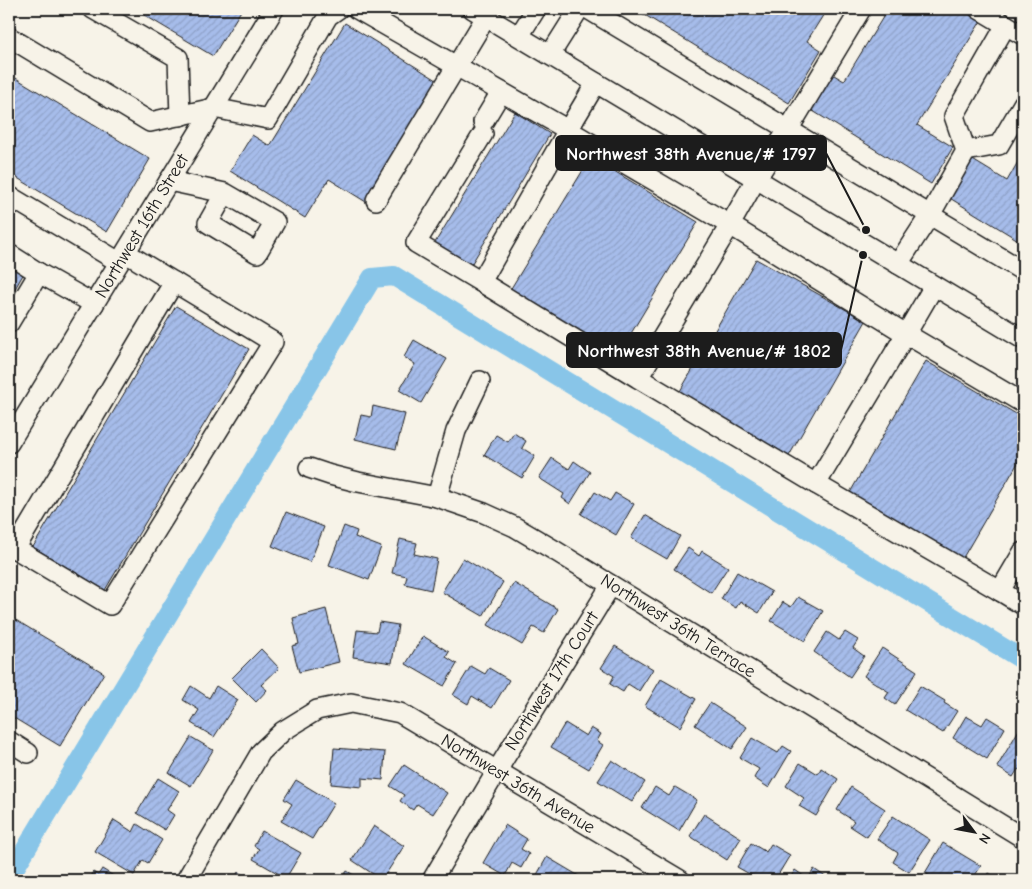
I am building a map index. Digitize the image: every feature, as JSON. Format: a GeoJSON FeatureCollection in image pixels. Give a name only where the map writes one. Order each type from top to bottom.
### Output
{"type":"FeatureCollection","features":[{"type":"Feature","properties":{"kind":"street"},"geometry":{"type":"LineString","coordinates":[[93,9],[178,58],[180,116]]}},
{"type":"Feature","properties":{"kind":"street","name":"Northwest 16th Street"},"geometry":{"type":"LineString","coordinates":[[9,444],[274,9]]}},
{"type":"Feature","properties":{"kind":"street"},"geometry":{"type":"LineString","coordinates":[[9,37],[150,122],[214,108],[268,119],[328,16],[338,9]]}},
{"type":"Feature","properties":{"kind":"street"},"geometry":{"type":"LineString","coordinates":[[357,9],[730,225],[906,334],[1023,403]]}},
{"type":"Feature","properties":{"kind":"street"},"geometry":{"type":"LineString","coordinates":[[519,36],[536,9]]}},
{"type":"Feature","properties":{"kind":"street"},"geometry":{"type":"LineString","coordinates":[[550,55],[578,9]]}},
{"type":"Feature","properties":{"kind":"street"},"geometry":{"type":"LineString","coordinates":[[588,9],[1023,271]]}},
{"type":"Feature","properties":{"kind":"street"},"geometry":{"type":"LineString","coordinates":[[638,378],[756,179],[862,9]]}},
{"type":"Feature","properties":{"kind":"street"},"geometry":{"type":"LineString","coordinates":[[980,9],[1023,35]]}},
{"type":"Feature","properties":{"kind":"street"},"geometry":{"type":"LineString","coordinates":[[376,200],[457,66],[480,13],[1023,339]]}},
{"type":"Feature","properties":{"kind":"street"},"geometry":{"type":"LineString","coordinates":[[898,264],[930,215],[966,151],[954,116],[1006,25]]}},
{"type":"Feature","properties":{"kind":"street"},"geometry":{"type":"LineString","coordinates":[[481,282],[596,83]]}},
{"type":"Feature","properties":{"kind":"street"},"geometry":{"type":"LineString","coordinates":[[501,92],[483,128],[416,244],[816,484],[1023,605]]}},
{"type":"Feature","properties":{"kind":"street"},"geometry":{"type":"LineString","coordinates":[[966,151],[999,145],[1023,104]]}},
{"type":"Feature","properties":{"kind":"street"},"geometry":{"type":"LineString","coordinates":[[169,181],[225,193]]}},
{"type":"Feature","properties":{"kind":"street"},"geometry":{"type":"LineString","coordinates":[[9,196],[122,257],[174,282],[273,342],[110,605],[12,547],[174,282]]}},
{"type":"Feature","properties":{"kind":"street"},"geometry":{"type":"LineString","coordinates":[[9,254],[94,304]]}},
{"type":"Feature","properties":{"kind":"street"},"geometry":{"type":"LineString","coordinates":[[9,323],[39,273]]}},
{"type":"Feature","properties":{"kind":"street"},"geometry":{"type":"LineString","coordinates":[[816,484],[934,286]]}},
{"type":"Feature","properties":{"kind":"street"},"geometry":{"type":"LineString","coordinates":[[437,497],[456,431],[480,381]]}},
{"type":"Feature","properties":{"kind":"street","name":"Northwest 36th Terrace"},"geometry":{"type":"LineString","coordinates":[[309,468],[339,478],[437,497],[484,513],[515,527],[1023,838]]}},
{"type":"Feature","properties":{"kind":"street"},"geometry":{"type":"LineString","coordinates":[[1000,591],[1023,552]]}},
{"type":"Feature","properties":{"kind":"street","name":"Northwest 17th Court"},"geometry":{"type":"LineString","coordinates":[[432,880],[611,585]]}},
{"type":"Feature","properties":{"kind":"street","name":"Northwest 36th Avenue"},"geometry":{"type":"LineString","coordinates":[[186,880],[261,752],[283,731],[317,710],[351,703],[400,713],[680,880]]}},
{"type":"Feature","properties":{"kind":"street"},"geometry":{"type":"LineString","coordinates":[[9,741],[28,753]]}},
{"type":"Feature","properties":{"kind":"building"},"geometry":{"type":"Polygon","coordinates":[[[134,9],[242,9],[213,56],[134,9]]]}},
{"type":"Feature","properties":{"kind":"building"},"geometry":{"type":"Polygon","coordinates":[[[635,9],[827,9],[807,41],[821,50],[789,103],[635,9]]]}},
{"type":"Feature","properties":{"kind":"building"},"geometry":{"type":"Polygon","coordinates":[[[888,9],[961,9],[981,21],[917,125],[953,147],[931,184],[808,108],[829,72],[844,81],[888,9]]]}},
{"type":"Feature","properties":{"kind":"building"},"geometry":{"type":"Polygon","coordinates":[[[345,23],[440,82],[366,202],[329,179],[305,218],[230,171],[252,135],[270,146],[345,23]]]}},
{"type":"Feature","properties":{"kind":"building"},"geometry":{"type":"Polygon","coordinates":[[[9,74],[150,159],[107,232],[9,173],[9,74]]]}},
{"type":"Feature","properties":{"kind":"building"},"geometry":{"type":"Polygon","coordinates":[[[515,112],[550,134],[469,268],[433,246],[515,112]]]}},
{"type":"Feature","properties":{"kind":"building"},"geometry":{"type":"Polygon","coordinates":[[[1023,153],[1023,243],[948,197],[971,159],[1007,181],[1023,153]]]}},
{"type":"Feature","properties":{"kind":"building"},"geometry":{"type":"Polygon","coordinates":[[[591,157],[698,222],[618,355],[510,290],[591,157]]]}},
{"type":"Feature","properties":{"kind":"building"},"geometry":{"type":"Polygon","coordinates":[[[756,259],[866,321],[789,456],[679,393],[756,259]]]}},
{"type":"Feature","properties":{"kind":"building"},"geometry":{"type":"Polygon","coordinates":[[[9,264],[24,273],[9,299],[9,264]]]}},
{"type":"Feature","properties":{"kind":"building"},"geometry":{"type":"Polygon","coordinates":[[[176,306],[249,349],[105,590],[33,547],[176,306]]]}},
{"type":"Feature","properties":{"kind":"building"},"geometry":{"type":"Polygon","coordinates":[[[414,340],[447,359],[421,403],[399,390],[415,364],[404,357],[414,340]]]}},
{"type":"Feature","properties":{"kind":"building"},"geometry":{"type":"Polygon","coordinates":[[[926,361],[1023,418],[1023,454],[961,561],[848,496],[926,361]]]}},
{"type":"Feature","properties":{"kind":"building"},"geometry":{"type":"Polygon","coordinates":[[[373,406],[405,414],[396,449],[355,439],[361,415],[371,417],[373,406]]]}},
{"type":"Feature","properties":{"kind":"building"},"geometry":{"type":"Polygon","coordinates":[[[514,433],[526,441],[522,448],[535,456],[522,478],[484,455],[496,435],[508,442],[514,433]]]}},
{"type":"Feature","properties":{"kind":"building"},"geometry":{"type":"Polygon","coordinates":[[[552,458],[569,469],[574,461],[590,472],[570,504],[562,498],[564,494],[539,478],[552,458]]]}},
{"type":"Feature","properties":{"kind":"building"},"geometry":{"type":"Polygon","coordinates":[[[595,492],[610,501],[615,493],[634,504],[616,535],[581,514],[595,492]]]}},
{"type":"Feature","properties":{"kind":"building"},"geometry":{"type":"Polygon","coordinates":[[[286,512],[324,527],[310,562],[272,546],[286,512]]]}},
{"type":"Feature","properties":{"kind":"building"},"geometry":{"type":"Polygon","coordinates":[[[645,515],[680,536],[667,559],[631,538],[645,515]]]}},
{"type":"Feature","properties":{"kind":"building"},"geometry":{"type":"Polygon","coordinates":[[[344,526],[357,531],[355,537],[381,547],[369,580],[329,565],[344,526]]]}},
{"type":"Feature","properties":{"kind":"building"},"geometry":{"type":"Polygon","coordinates":[[[400,539],[417,543],[414,554],[437,559],[431,590],[405,584],[407,576],[392,573],[400,539]]]}},
{"type":"Feature","properties":{"kind":"building"},"geometry":{"type":"Polygon","coordinates":[[[688,548],[699,556],[702,551],[728,567],[711,593],[674,569],[688,548]]]}},
{"type":"Feature","properties":{"kind":"building"},"geometry":{"type":"Polygon","coordinates":[[[463,558],[503,582],[483,616],[442,592],[463,558]]]}},
{"type":"Feature","properties":{"kind":"building"},"geometry":{"type":"Polygon","coordinates":[[[737,572],[772,592],[759,613],[740,601],[736,608],[721,599],[737,572]]]}},
{"type":"Feature","properties":{"kind":"building"},"geometry":{"type":"Polygon","coordinates":[[[514,583],[558,609],[544,633],[533,627],[522,645],[488,625],[514,583]]]}},
{"type":"Feature","properties":{"kind":"building"},"geometry":{"type":"Polygon","coordinates":[[[798,597],[823,611],[805,641],[771,621],[783,602],[791,607],[798,597]]]}},
{"type":"Feature","properties":{"kind":"building"},"geometry":{"type":"Polygon","coordinates":[[[326,609],[339,662],[299,672],[292,646],[299,644],[293,618],[326,609]]]}},
{"type":"Feature","properties":{"kind":"building"},"geometry":{"type":"Polygon","coordinates":[[[9,616],[104,673],[60,746],[9,715],[9,616]]]}},
{"type":"Feature","properties":{"kind":"building"},"geometry":{"type":"Polygon","coordinates":[[[379,622],[398,625],[392,663],[353,657],[357,630],[377,632],[379,622]]]}},
{"type":"Feature","properties":{"kind":"building"},"geometry":{"type":"Polygon","coordinates":[[[827,632],[839,640],[845,632],[858,640],[853,648],[864,656],[850,677],[814,652],[827,632]]]}},
{"type":"Feature","properties":{"kind":"building"},"geometry":{"type":"Polygon","coordinates":[[[423,636],[449,652],[446,657],[457,664],[444,686],[406,664],[423,636]]]}},
{"type":"Feature","properties":{"kind":"building"},"geometry":{"type":"Polygon","coordinates":[[[615,646],[653,669],[639,691],[628,684],[623,692],[610,684],[614,676],[601,668],[615,646]]]}},
{"type":"Feature","properties":{"kind":"building"},"geometry":{"type":"Polygon","coordinates":[[[882,648],[917,671],[895,705],[885,698],[889,692],[864,676],[882,648]]]}},
{"type":"Feature","properties":{"kind":"building"},"geometry":{"type":"Polygon","coordinates":[[[261,649],[279,668],[261,685],[267,690],[256,702],[232,678],[261,649]]]}},
{"type":"Feature","properties":{"kind":"building"},"geometry":{"type":"Polygon","coordinates":[[[471,666],[485,674],[489,668],[509,680],[492,708],[472,696],[468,704],[453,695],[471,666]]]}},
{"type":"Feature","properties":{"kind":"building"},"geometry":{"type":"Polygon","coordinates":[[[661,679],[696,699],[680,727],[645,706],[661,679]]]}},
{"type":"Feature","properties":{"kind":"building"},"geometry":{"type":"Polygon","coordinates":[[[191,686],[209,698],[216,686],[238,700],[214,737],[191,723],[199,710],[183,700],[191,686]]]}},
{"type":"Feature","properties":{"kind":"building"},"geometry":{"type":"Polygon","coordinates":[[[920,686],[945,701],[944,703],[957,711],[943,733],[905,710],[920,686]]]}},
{"type":"Feature","properties":{"kind":"building"},"geometry":{"type":"Polygon","coordinates":[[[710,703],[747,727],[732,749],[695,725],[710,703]]]}},
{"type":"Feature","properties":{"kind":"building"},"geometry":{"type":"Polygon","coordinates":[[[966,716],[982,725],[987,717],[1005,728],[987,759],[953,738],[966,716]]]}},
{"type":"Feature","properties":{"kind":"building"},"geometry":{"type":"Polygon","coordinates":[[[565,723],[586,736],[591,728],[601,734],[597,741],[603,745],[589,769],[551,747],[565,723]]]}},
{"type":"Feature","properties":{"kind":"building"},"geometry":{"type":"Polygon","coordinates":[[[1023,723],[1023,772],[1018,769],[1013,777],[997,767],[1023,723]]]}},
{"type":"Feature","properties":{"kind":"building"},"geometry":{"type":"Polygon","coordinates":[[[191,737],[213,750],[191,786],[169,773],[191,737]]]}},
{"type":"Feature","properties":{"kind":"building"},"geometry":{"type":"Polygon","coordinates":[[[752,738],[778,753],[783,746],[791,751],[769,788],[754,778],[759,769],[740,758],[752,738]]]}},
{"type":"Feature","properties":{"kind":"building"},"geometry":{"type":"Polygon","coordinates":[[[334,748],[385,752],[383,780],[362,778],[362,787],[331,784],[334,748]]]}},
{"type":"Feature","properties":{"kind":"building"},"geometry":{"type":"Polygon","coordinates":[[[612,760],[645,782],[632,802],[598,781],[612,760]]]}},
{"type":"Feature","properties":{"kind":"building"},"geometry":{"type":"Polygon","coordinates":[[[800,763],[818,774],[821,768],[838,779],[816,816],[799,806],[804,798],[786,786],[800,763]]]}},
{"type":"Feature","properties":{"kind":"building"},"geometry":{"type":"Polygon","coordinates":[[[404,765],[447,793],[433,814],[417,804],[413,810],[400,801],[404,795],[390,786],[404,765]]]}},
{"type":"Feature","properties":{"kind":"building"},"geometry":{"type":"Polygon","coordinates":[[[158,778],[179,791],[167,810],[174,815],[165,830],[137,813],[158,778]]]}},
{"type":"Feature","properties":{"kind":"building"},"geometry":{"type":"Polygon","coordinates":[[[296,780],[334,803],[312,839],[281,821],[292,804],[284,799],[296,780]]]}},
{"type":"Feature","properties":{"kind":"building"},"geometry":{"type":"Polygon","coordinates":[[[655,787],[669,796],[675,787],[697,800],[679,831],[642,808],[655,787]]]}},
{"type":"Feature","properties":{"kind":"building"},"geometry":{"type":"Polygon","coordinates":[[[851,787],[885,809],[867,837],[850,826],[854,821],[837,810],[851,787]]]}},
{"type":"Feature","properties":{"kind":"building"},"geometry":{"type":"Polygon","coordinates":[[[704,814],[741,838],[727,860],[690,836],[704,814]]]}},
{"type":"Feature","properties":{"kind":"building"},"geometry":{"type":"Polygon","coordinates":[[[893,816],[930,840],[909,872],[893,862],[898,853],[877,839],[893,816]]]}},
{"type":"Feature","properties":{"kind":"building"},"geometry":{"type":"Polygon","coordinates":[[[114,820],[133,832],[137,824],[162,840],[148,863],[143,860],[134,875],[95,852],[114,820]]]}},
{"type":"Feature","properties":{"kind":"building"},"geometry":{"type":"Polygon","coordinates":[[[9,822],[14,825],[9,833],[9,822]]]}},
{"type":"Feature","properties":{"kind":"building"},"geometry":{"type":"Polygon","coordinates":[[[505,825],[527,839],[521,849],[529,854],[521,868],[512,863],[505,876],[483,863],[505,825]]]}},
{"type":"Feature","properties":{"kind":"building"},"geometry":{"type":"Polygon","coordinates":[[[374,826],[404,846],[382,880],[352,860],[374,826]]]}},
{"type":"Feature","properties":{"kind":"building"},"geometry":{"type":"Polygon","coordinates":[[[262,831],[301,853],[286,878],[253,859],[259,849],[254,846],[262,831]]]}},
{"type":"Feature","properties":{"kind":"building"},"geometry":{"type":"Polygon","coordinates":[[[751,843],[766,852],[771,844],[790,855],[775,880],[760,880],[737,867],[751,843]]]}},
{"type":"Feature","properties":{"kind":"building"},"geometry":{"type":"Polygon","coordinates":[[[943,843],[981,866],[972,880],[937,880],[925,873],[943,843]]]}},
{"type":"Feature","properties":{"kind":"building"},"geometry":{"type":"Polygon","coordinates":[[[547,857],[584,879],[534,880],[547,857]]]}},
{"type":"Feature","properties":{"kind":"building"},"geometry":{"type":"Polygon","coordinates":[[[102,869],[120,880],[87,880],[93,872],[98,875],[102,869]]]}},
{"type":"Feature","properties":{"kind":"building"},"geometry":{"type":"Polygon","coordinates":[[[814,869],[827,878],[825,880],[789,880],[795,870],[808,879],[814,869]]]}},
{"type":"Feature","properties":{"kind":"building"},"geometry":{"type":"Polygon","coordinates":[[[347,871],[362,880],[341,880],[347,871]]]}},
{"type":"Feature","properties":{"kind":"building"},"geometry":{"type":"Polygon","coordinates":[[[238,872],[252,880],[234,880],[238,872]]]}},
{"type":"Feature","properties":{"kind":"building"},"geometry":{"type":"Polygon","coordinates":[[[989,873],[1000,880],[984,880],[989,873]]]}},
{"type":"Feature","properties":{"kind":"waterway"},"geometry":{"type":"LineString","coordinates":[[9,877],[372,278],[394,276],[1023,660]]}},
{"type":"Feature","properties":{"kind":"place","name":"Northwest 38th Avenue/# 1797"},"geometry":{"type":"Point","coordinates":[866,230]}},
{"type":"Feature","properties":{"kind":"place","name":"Northwest 38th Avenue/# 1802"},"geometry":{"type":"Point","coordinates":[863,255]}}]}
